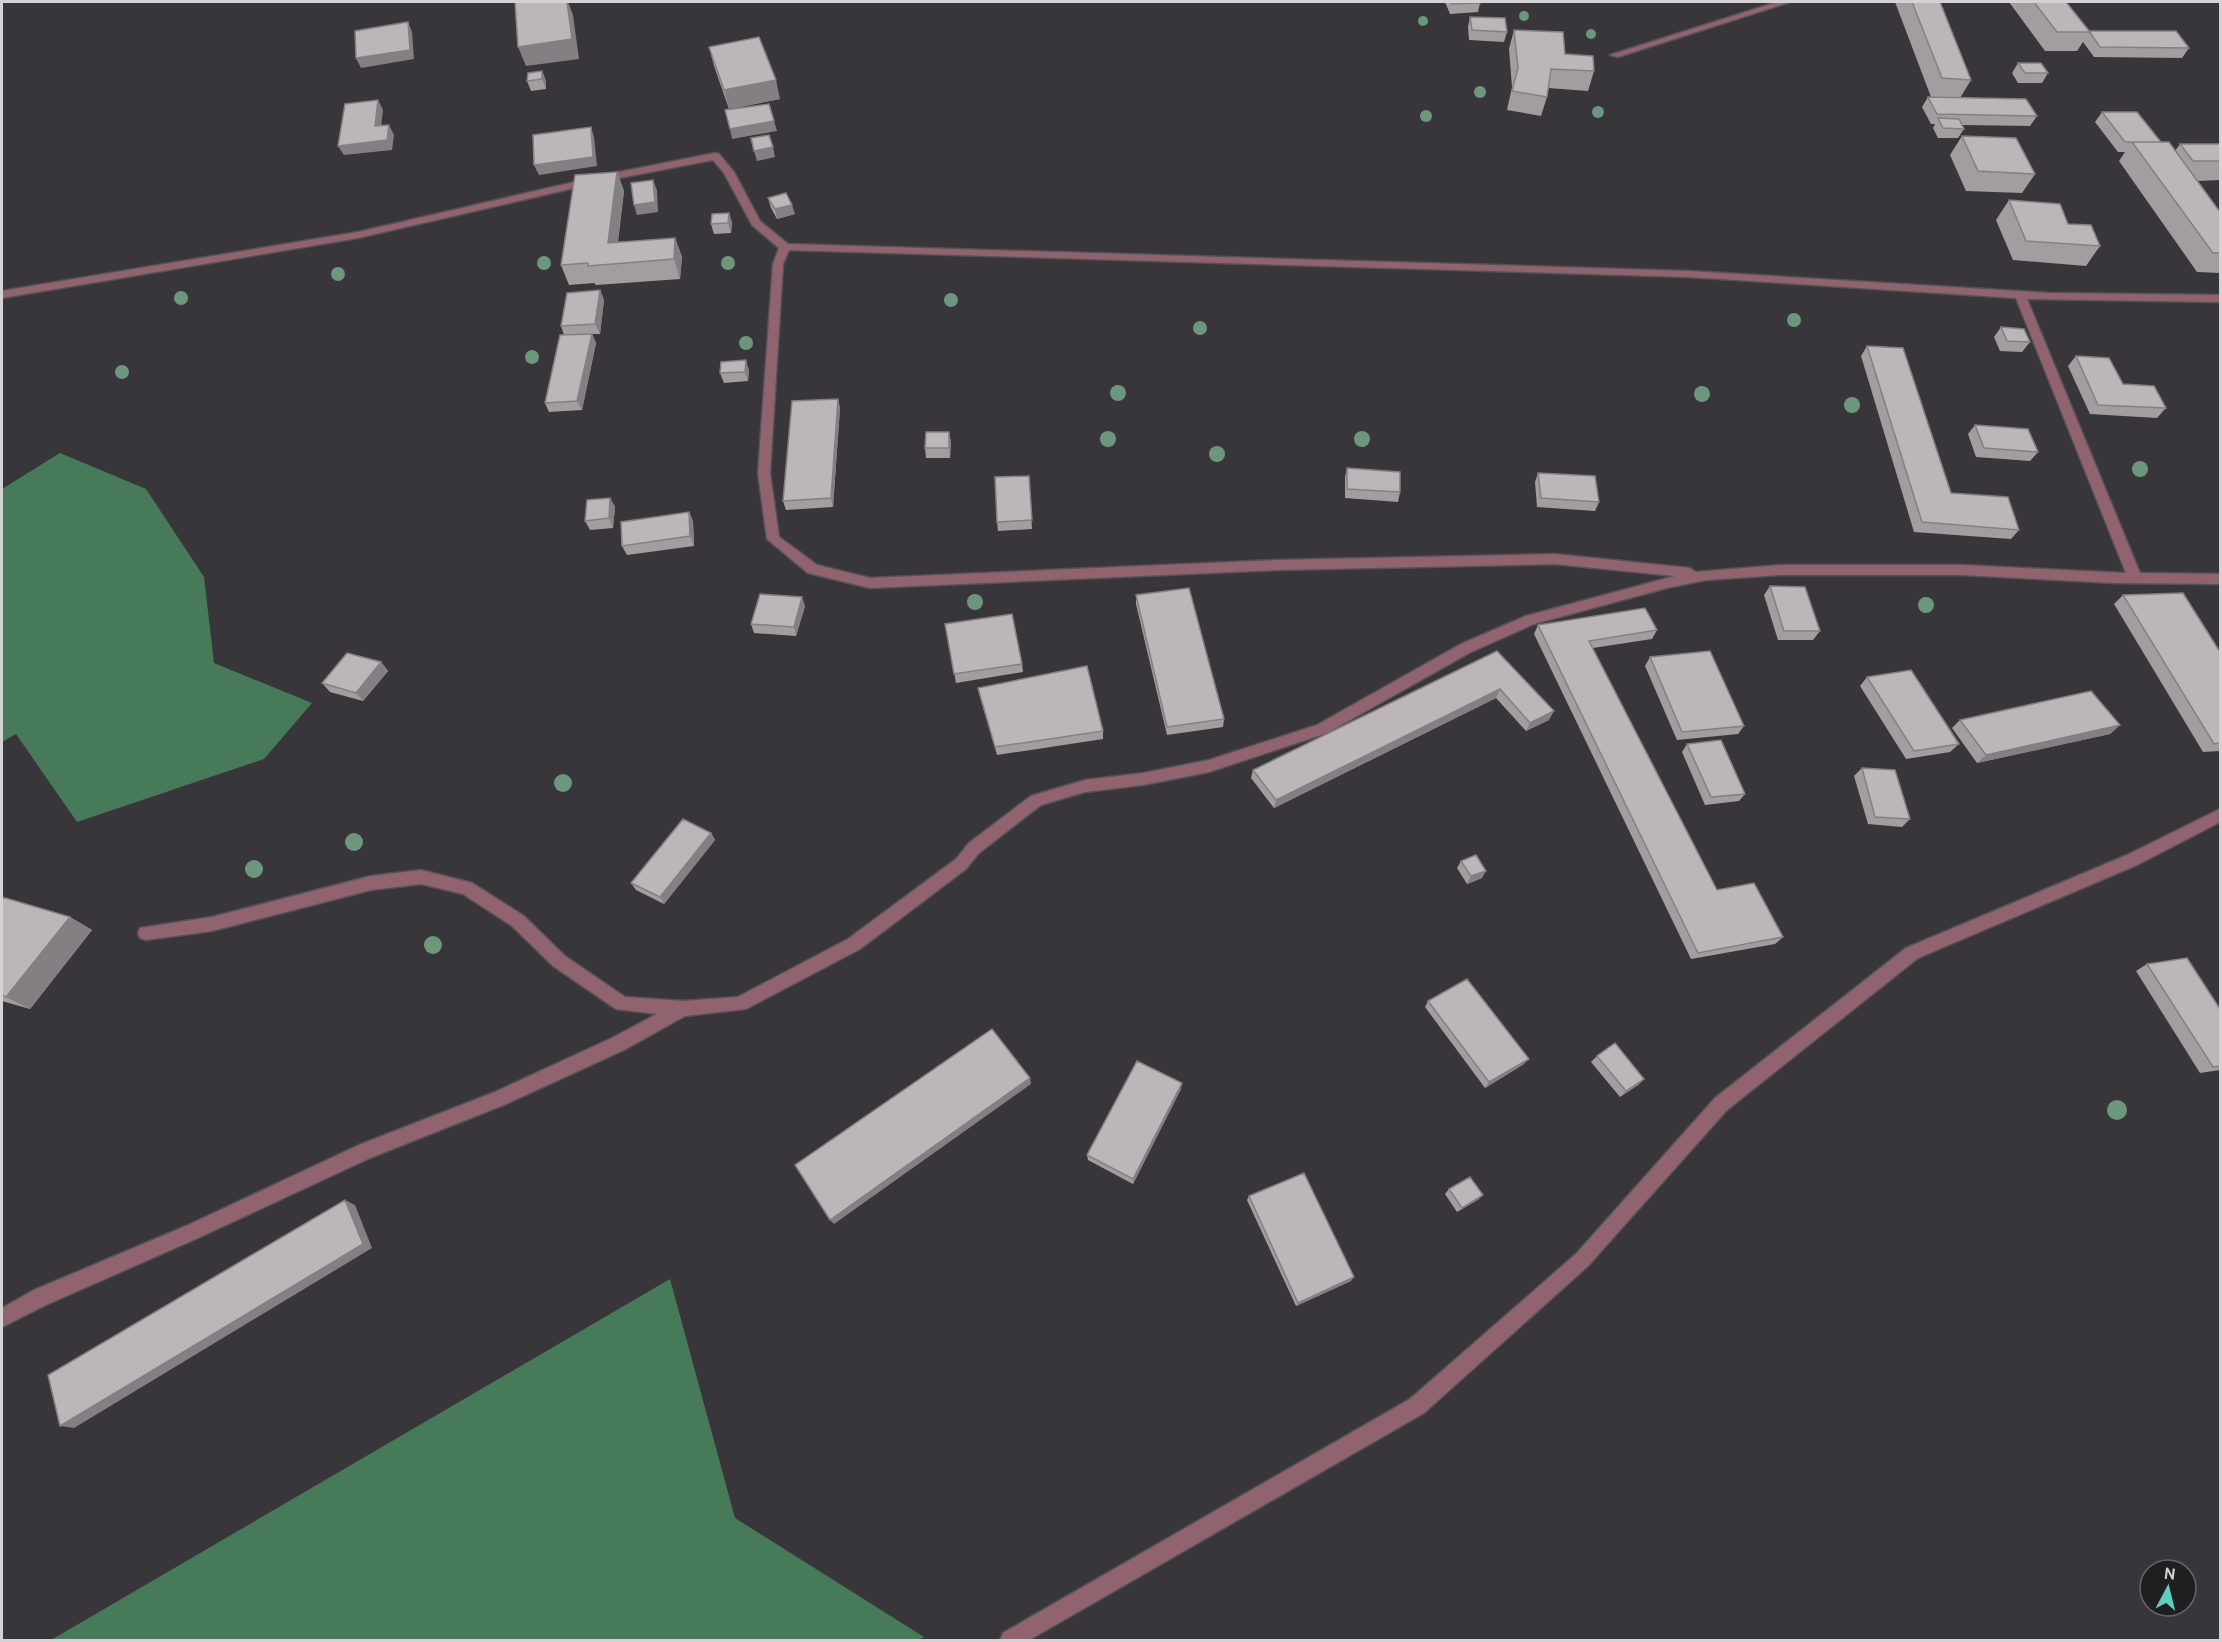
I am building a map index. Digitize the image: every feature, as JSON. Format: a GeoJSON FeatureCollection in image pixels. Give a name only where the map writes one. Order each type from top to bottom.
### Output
{"type":"FeatureCollection","features":[{"type":"Feature","properties":{"kind":"street"},"geometry":{"type":"LineString","coordinates":[[1615,55],[1785,2]]}},
{"type":"Feature","properties":{"kind":"street"},"geometry":{"type":"LineString","coordinates":[[2,295],[358,235],[609,177],[716,156],[729,172],[756,224],[785,247],[1689,274],[2020,295],[2220,298]]}},
{"type":"Feature","properties":{"kind":"street"},"geometry":{"type":"LineString","coordinates":[[785,247],[778,264],[764,473],[773,539],[813,569],[870,583],[1277,565],[1556,559],[1706,575]]}},
{"type":"Feature","properties":{"kind":"street"},"geometry":{"type":"LineString","coordinates":[[2020,295],[2135,578]]}},
{"type":"Feature","properties":{"kind":"street"},"geometry":{"type":"LineString","coordinates":[[146,933],[212,924],[371,883],[422,877],[468,888],[518,921],[559,961],[622,1004],[683,1009],[740,1004],[854,945],[961,864],[974,848],[1036,800],[1085,786],[1143,779],[1209,766],[1322,729],[1467,648],[1531,620],[1666,583],[1706,575],[1780,570],[1962,570],[2135,578],[2220,579]]}},
{"type":"Feature","properties":{"kind":"street"},"geometry":{"type":"LineString","coordinates":[[1010,1641],[1416,1406],[1582,1260],[1720,1104],[1912,953],[2132,860],[2220,815]]}},
{"type":"Feature","properties":{"kind":"street"},"geometry":{"type":"LineString","coordinates":[[2,1318],[41,1297],[192,1232],[364,1151],[500,1098],[596,1054],[683,1009]]}},
{"type":"Feature","properties":{"kind":"green space"},"geometry":{"type":"Polygon","coordinates":[[[60,453],[146,489],[204,577],[214,663],[312,703],[264,759],[77,822],[16,734],[2,742],[2,489],[60,453]]]}},
{"type":"Feature","properties":{"kind":"green space"},"geometry":{"type":"Polygon","coordinates":[[[670,1279],[735,1518],[924,1637],[919,1640],[51,1640],[670,1279]]]}},
{"type":"Feature","properties":{"kind":"building"},"geometry":{"type":"Polygon","coordinates":[[[515,2],[567,2],[572,39],[518,47],[515,2]]]}},
{"type":"Feature","properties":{"kind":"building"},"geometry":{"type":"Polygon","coordinates":[[[1451,2],[1480,2],[1480,3],[1452,4],[1451,2]]]}},
{"type":"Feature","properties":{"kind":"building"},"geometry":{"type":"Polygon","coordinates":[[[1912,2],[1940,2],[1971,80],[1942,78],[1912,2]]]}},
{"type":"Feature","properties":{"kind":"building"},"geometry":{"type":"Polygon","coordinates":[[[2034,2],[2066,2],[2090,32],[2057,32],[2034,2]]]}},
{"type":"Feature","properties":{"kind":"building"},"geometry":{"type":"Polygon","coordinates":[[[1470,17],[1505,18],[1507,32],[1472,30],[1470,17]]]}},
{"type":"Feature","properties":{"kind":"building"},"geometry":{"type":"Polygon","coordinates":[[[408,22],[410,50],[356,58],[355,31],[408,22]]]}},
{"type":"Feature","properties":{"kind":"building"},"geometry":{"type":"Polygon","coordinates":[[[1514,30],[1563,32],[1565,54],[1593,56],[1594,71],[1551,69],[1547,97],[1512,91],[1518,68],[1514,30]]]}},
{"type":"Feature","properties":{"kind":"building"},"geometry":{"type":"Polygon","coordinates":[[[2089,31],[2176,31],[2189,48],[2100,47],[2089,31]]]}},
{"type":"Feature","properties":{"kind":"building"},"geometry":{"type":"Polygon","coordinates":[[[759,37],[776,80],[724,90],[709,47],[759,37]]]}},
{"type":"Feature","properties":{"kind":"building"},"geometry":{"type":"Polygon","coordinates":[[[2018,63],[2041,63],[2048,73],[2025,73],[2018,63]]]}},
{"type":"Feature","properties":{"kind":"building"},"geometry":{"type":"Polygon","coordinates":[[[542,71],[542,79],[527,81],[528,73],[542,71]]]}},
{"type":"Feature","properties":{"kind":"building"},"geometry":{"type":"Polygon","coordinates":[[[1928,97],[2026,99],[2037,116],[1937,114],[1928,97]]]}},
{"type":"Feature","properties":{"kind":"building"},"geometry":{"type":"Polygon","coordinates":[[[378,100],[375,126],[389,125],[387,140],[338,146],[345,104],[378,100]]]}},
{"type":"Feature","properties":{"kind":"building"},"geometry":{"type":"Polygon","coordinates":[[[769,104],[774,121],[730,129],[725,110],[769,104]]]}},
{"type":"Feature","properties":{"kind":"building"},"geometry":{"type":"Polygon","coordinates":[[[2102,112],[2137,112],[2161,142],[2125,142],[2102,112]]]}},
{"type":"Feature","properties":{"kind":"building"},"geometry":{"type":"Polygon","coordinates":[[[1938,118],[1959,119],[1964,129],[1943,128],[1938,118]]]}},
{"type":"Feature","properties":{"kind":"building"},"geometry":{"type":"Polygon","coordinates":[[[591,127],[593,157],[534,165],[533,135],[591,127]]]}},
{"type":"Feature","properties":{"kind":"building"},"geometry":{"type":"Polygon","coordinates":[[[769,135],[773,147],[754,151],[751,138],[769,135]]]}},
{"type":"Feature","properties":{"kind":"building"},"geometry":{"type":"Polygon","coordinates":[[[1962,136],[2016,138],[2035,174],[1978,171],[1962,136]]]}},
{"type":"Feature","properties":{"kind":"building"},"geometry":{"type":"Polygon","coordinates":[[[2132,142],[2169,142],[2220,212],[2220,253],[2213,253],[2132,142]]]}},
{"type":"Feature","properties":{"kind":"building"},"geometry":{"type":"Polygon","coordinates":[[[2180,144],[2220,144],[2220,161],[2193,161],[2180,144]]]}},
{"type":"Feature","properties":{"kind":"building"},"geometry":{"type":"Polygon","coordinates":[[[617,172],[608,243],[675,238],[674,259],[588,266],[588,263],[561,265],[575,175],[617,172]]]}},
{"type":"Feature","properties":{"kind":"building"},"geometry":{"type":"Polygon","coordinates":[[[653,180],[655,202],[634,205],[631,183],[653,180]]]}},
{"type":"Feature","properties":{"kind":"building"},"geometry":{"type":"Polygon","coordinates":[[[786,193],[792,205],[775,209],[768,198],[786,193]]]}},
{"type":"Feature","properties":{"kind":"building"},"geometry":{"type":"Polygon","coordinates":[[[2009,200],[2060,204],[2068,224],[2091,225],[2100,246],[2026,241],[2009,200]]]}},
{"type":"Feature","properties":{"kind":"building"},"geometry":{"type":"Polygon","coordinates":[[[729,213],[728,223],[711,224],[712,214],[729,213]]]}},
{"type":"Feature","properties":{"kind":"building"},"geometry":{"type":"Polygon","coordinates":[[[600,290],[595,324],[561,326],[567,293],[600,290]]]}},
{"type":"Feature","properties":{"kind":"building"},"geometry":{"type":"Polygon","coordinates":[[[2001,327],[2024,329],[2030,342],[2007,341],[2001,327]]]}},
{"type":"Feature","properties":{"kind":"building"},"geometry":{"type":"Polygon","coordinates":[[[592,334],[577,401],[545,403],[560,335],[592,334]]]}},
{"type":"Feature","properties":{"kind":"building"},"geometry":{"type":"Polygon","coordinates":[[[1867,346],[1903,348],[1951,493],[2008,497],[2019,530],[1922,522],[1867,346]]]}},
{"type":"Feature","properties":{"kind":"building"},"geometry":{"type":"Polygon","coordinates":[[[2076,356],[2109,358],[2123,384],[2154,386],[2166,408],[2098,405],[2076,356]]]}},
{"type":"Feature","properties":{"kind":"building"},"geometry":{"type":"Polygon","coordinates":[[[746,360],[745,372],[720,373],[721,362],[746,360]]]}},
{"type":"Feature","properties":{"kind":"building"},"geometry":{"type":"Polygon","coordinates":[[[838,399],[831,498],[783,501],[792,401],[838,399]]]}},
{"type":"Feature","properties":{"kind":"building"},"geometry":{"type":"Polygon","coordinates":[[[1975,425],[2028,429],[2038,452],[1984,448],[1975,425]]]}},
{"type":"Feature","properties":{"kind":"building"},"geometry":{"type":"Polygon","coordinates":[[[926,432],[949,432],[949,448],[925,448],[926,432]]]}},
{"type":"Feature","properties":{"kind":"building"},"geometry":{"type":"Polygon","coordinates":[[[1347,468],[1400,472],[1400,492],[1347,489],[1347,468]]]}},
{"type":"Feature","properties":{"kind":"building"},"geometry":{"type":"Polygon","coordinates":[[[1538,473],[1595,476],[1599,502],[1541,498],[1538,473]]]}},
{"type":"Feature","properties":{"kind":"building"},"geometry":{"type":"Polygon","coordinates":[[[1029,476],[1032,520],[997,522],[995,477],[1029,476]]]}},
{"type":"Feature","properties":{"kind":"building"},"geometry":{"type":"Polygon","coordinates":[[[610,498],[609,518],[585,521],[587,500],[610,498]]]}},
{"type":"Feature","properties":{"kind":"building"},"geometry":{"type":"Polygon","coordinates":[[[689,512],[690,536],[622,546],[621,522],[689,512]]]}},
{"type":"Feature","properties":{"kind":"building"},"geometry":{"type":"Polygon","coordinates":[[[1770,586],[1805,587],[1820,631],[1784,631],[1770,586]]]}},
{"type":"Feature","properties":{"kind":"building"},"geometry":{"type":"Polygon","coordinates":[[[1189,588],[1224,719],[1167,727],[1136,595],[1189,588]]]}},
{"type":"Feature","properties":{"kind":"building"},"geometry":{"type":"Polygon","coordinates":[[[2183,593],[2220,652],[2220,743],[2214,744],[2123,595],[2183,593]]]}},
{"type":"Feature","properties":{"kind":"building"},"geometry":{"type":"Polygon","coordinates":[[[760,594],[802,597],[794,627],[751,624],[760,594]]]}},
{"type":"Feature","properties":{"kind":"building"},"geometry":{"type":"Polygon","coordinates":[[[1645,608],[1657,630],[1589,641],[1717,890],[1754,883],[1783,937],[1698,953],[1538,625],[1645,608]]]}},
{"type":"Feature","properties":{"kind":"building"},"geometry":{"type":"Polygon","coordinates":[[[1012,614],[1022,664],[954,674],[945,624],[1012,614]]]}},
{"type":"Feature","properties":{"kind":"building"},"geometry":{"type":"Polygon","coordinates":[[[1497,651],[1554,711],[1530,723],[1500,689],[1276,800],[1253,770],[1497,651]]]}},
{"type":"Feature","properties":{"kind":"building"},"geometry":{"type":"Polygon","coordinates":[[[1710,651],[1744,726],[1682,732],[1650,657],[1710,651]]]}},
{"type":"Feature","properties":{"kind":"building"},"geometry":{"type":"Polygon","coordinates":[[[347,653],[381,662],[356,693],[322,683],[347,653]]]}},
{"type":"Feature","properties":{"kind":"building"},"geometry":{"type":"Polygon","coordinates":[[[1087,666],[1103,731],[995,747],[978,688],[1087,666]]]}},
{"type":"Feature","properties":{"kind":"building"},"geometry":{"type":"Polygon","coordinates":[[[1911,670],[1959,744],[1914,751],[1867,677],[1911,670]]]}},
{"type":"Feature","properties":{"kind":"building"},"geometry":{"type":"Polygon","coordinates":[[[2091,691],[2120,725],[1986,755],[1960,720],[2091,691]]]}},
{"type":"Feature","properties":{"kind":"building"},"geometry":{"type":"Polygon","coordinates":[[[1721,740],[1745,794],[1711,797],[1687,744],[1721,740]]]}},
{"type":"Feature","properties":{"kind":"building"},"geometry":{"type":"Polygon","coordinates":[[[1862,768],[1895,770],[1910,819],[1875,817],[1862,768]]]}},
{"type":"Feature","properties":{"kind":"building"},"geometry":{"type":"Polygon","coordinates":[[[683,819],[711,833],[660,897],[631,883],[683,819]]]}},
{"type":"Feature","properties":{"kind":"building"},"geometry":{"type":"Polygon","coordinates":[[[1476,855],[1486,871],[1471,876],[1461,861],[1476,855]]]}},
{"type":"Feature","properties":{"kind":"building"},"geometry":{"type":"Polygon","coordinates":[[[2,897],[70,917],[6,997],[2,995],[2,897]]]}},
{"type":"Feature","properties":{"kind":"building"},"geometry":{"type":"Polygon","coordinates":[[[2187,958],[2220,1009],[2220,1066],[2213,1067],[2147,964],[2187,958]]]}},
{"type":"Feature","properties":{"kind":"building"},"geometry":{"type":"Polygon","coordinates":[[[1467,979],[1529,1059],[1489,1082],[1428,1001],[1467,979]]]}},
{"type":"Feature","properties":{"kind":"building"},"geometry":{"type":"Polygon","coordinates":[[[992,1029],[1030,1078],[830,1220],[795,1165],[992,1029]]]}},
{"type":"Feature","properties":{"kind":"building"},"geometry":{"type":"Polygon","coordinates":[[[1615,1043],[1644,1079],[1626,1091],[1597,1056],[1615,1043]]]}},
{"type":"Feature","properties":{"kind":"building"},"geometry":{"type":"Polygon","coordinates":[[[1137,1061],[1182,1083],[1133,1179],[1087,1155],[1137,1061]]]}},
{"type":"Feature","properties":{"kind":"building"},"geometry":{"type":"Polygon","coordinates":[[[1304,1173],[1354,1277],[1298,1303],[1249,1196],[1304,1173]]]}},
{"type":"Feature","properties":{"kind":"building"},"geometry":{"type":"Polygon","coordinates":[[[1470,1177],[1483,1195],[1462,1208],[1449,1189],[1470,1177]]]}},
{"type":"Feature","properties":{"kind":"building"},"geometry":{"type":"Polygon","coordinates":[[[345,1200],[363,1244],[60,1426],[48,1375],[345,1200]]]}}]}
